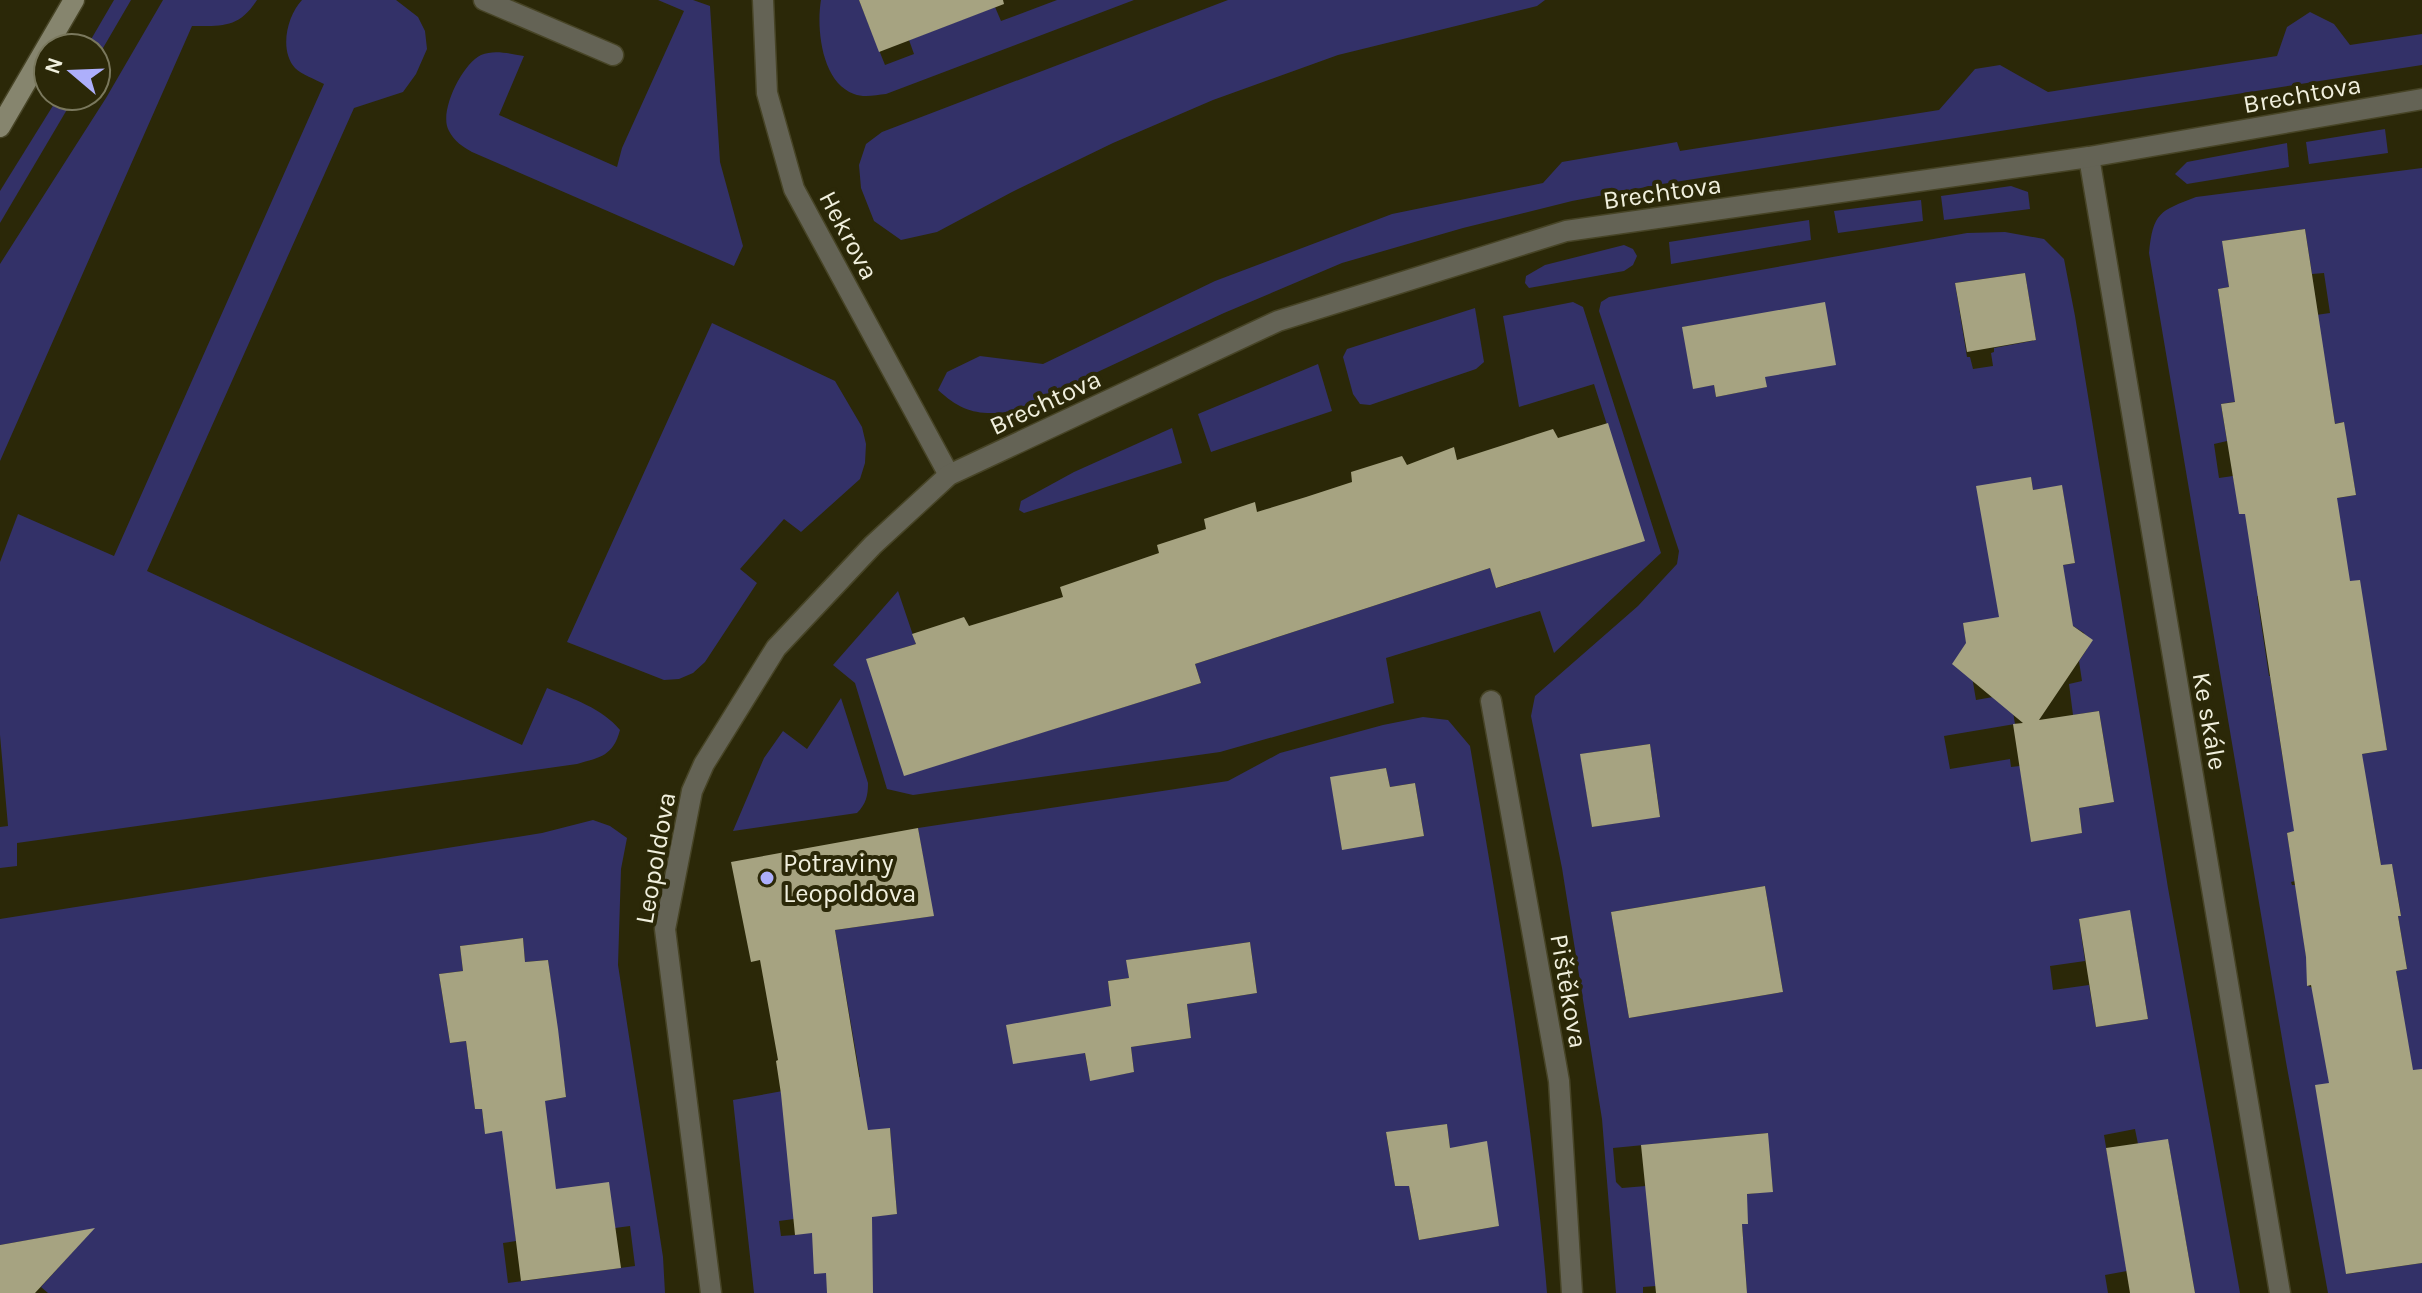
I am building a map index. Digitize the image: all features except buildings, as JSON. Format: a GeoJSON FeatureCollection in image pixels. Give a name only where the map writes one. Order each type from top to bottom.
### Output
{"type":"FeatureCollection","features":[{"type":"Feature","properties":{"kind":"main road"},"geometry":{"type":"LineString","coordinates":[[0,127],[74,0]]}},
{"type":"Feature","properties":{"kind":"street"},"geometry":{"type":"LineString","coordinates":[[484,0],[613,55]]}},
{"type":"Feature","properties":{"kind":"street","name":"Hekrova"},"geometry":{"type":"LineString","coordinates":[[763,0],[767,93],[794,189],[949,475]]}},
{"type":"Feature","properties":{"kind":"street","name":"Brechtova"},"geometry":{"type":"LineString","coordinates":[[949,475],[1278,321],[1566,231],[2089,157],[2422,99]]}},
{"type":"Feature","properties":{"kind":"street","name":"Ke skále"},"geometry":{"type":"LineString","coordinates":[[2089,157],[2280,1293]]}},
{"type":"Feature","properties":{"kind":"street","name":"Leopoldova"},"geometry":{"type":"LineString","coordinates":[[711,1293],[665,929],[692,791],[704,764],[776,648],[873,545],[949,475]]}},
{"type":"Feature","properties":{"kind":"street","name":"Pištěkova"},"geometry":{"type":"LineString","coordinates":[[1491,701],[1559,1081],[1572,1293]]}},
{"type":"Feature","properties":{"kind":"shaded area"},"geometry":{"type":"Polygon","coordinates":[[[114,0],[131,0],[112,33],[95,32],[114,0]]]}},
{"type":"Feature","properties":{"kind":"shaded area"},"geometry":{"type":"Polygon","coordinates":[[[163,0],[257,0],[237,21],[192,26],[0,461],[0,264],[97,112],[112,112],[112,88],[163,0]]]}},
{"type":"Feature","properties":{"kind":"shaded area"},"geometry":{"type":"Polygon","coordinates":[[[302,0],[396,0],[418,17],[425,31],[427,49],[416,74],[403,92],[354,108],[147,571],[522,745],[547,688],[605,716],[620,730],[617,739],[605,754],[577,764],[17,843],[17,866],[0,868],[0,827],[8,826],[0,735],[0,562],[18,514],[114,556],[324,84],[295,68],[287,52],[289,24],[302,0]]]}},
{"type":"Feature","properties":{"kind":"shaded area"},"geometry":{"type":"Polygon","coordinates":[[[658,0],[693,0],[710,6],[720,162],[743,246],[734,266],[472,152],[453,138],[446,123],[449,101],[466,68],[474,60],[492,52],[524,56],[499,115],[617,167],[622,148],[684,11],[658,0]]]}},
{"type":"Feature","properties":{"kind":"shaded area"},"geometry":{"type":"Polygon","coordinates":[[[821,0],[859,0],[885,65],[914,54],[909,40],[995,7],[1001,21],[1057,0],[1134,0],[886,94],[866,96],[843,88],[828,67],[821,40],[821,0]]]}},
{"type":"Feature","properties":{"kind":"shaded area"},"geometry":{"type":"Polygon","coordinates":[[[1228,0],[1545,0],[1537,6],[1338,55],[1213,100],[1113,143],[937,232],[901,240],[874,221],[861,188],[859,165],[866,144],[882,132],[1228,0]]]}},
{"type":"Feature","properties":{"kind":"shaded area"},"geometry":{"type":"Polygon","coordinates":[[[2310,12],[2334,24],[2350,45],[2422,34],[2422,65],[1662,184],[1572,201],[1342,263],[1224,313],[1014,411],[973,411],[956,404],[938,390],[947,372],[980,356],[1043,364],[1215,281],[1392,214],[1543,183],[1562,162],[1677,142],[1680,151],[1939,110],[1975,69],[2000,65],[2048,92],[2277,56],[2287,27],[2310,12]]]}},
{"type":"Feature","properties":{"kind":"shaded area"},"geometry":{"type":"Polygon","coordinates":[[[49,112],[66,112],[0,223],[0,191],[49,112]]]}},
{"type":"Feature","properties":{"kind":"shaded area"},"geometry":{"type":"Polygon","coordinates":[[[2385,129],[2388,153],[2309,164],[2306,142],[2385,129]]]}},
{"type":"Feature","properties":{"kind":"shaded area"},"geometry":{"type":"Polygon","coordinates":[[[2287,143],[2289,167],[2187,184],[2175,174],[2187,162],[2287,143]]]}},
{"type":"Feature","properties":{"kind":"shaded area"},"geometry":{"type":"Polygon","coordinates":[[[2422,168],[2422,1069],[2347,1274],[2422,1263],[2422,1293],[2328,1293],[2149,253],[2153,229],[2160,215],[2196,197],[2422,168]],[[2305,229],[2223,241],[2229,287],[2218,289],[2224,328],[2330,313],[2324,273],[2312,274],[2305,229]],[[2329,386],[2221,404],[2227,441],[2214,444],[2219,478],[2233,476],[2240,514],[2356,495],[2343,422],[2335,424],[2329,386]],[[2284,592],[2257,596],[2269,676],[2372,658],[2284,592]],[[2372,660],[2270,677],[2284,767],[2387,750],[2372,660]],[[2373,818],[2287,833],[2295,881],[2291,882],[2296,885],[2308,986],[2404,1020],[2396,971],[2407,969],[2398,916],[2401,915],[2392,865],[2381,865],[2373,818]]]}},
{"type":"Feature","properties":{"kind":"shaded area"},"geometry":{"type":"Polygon","coordinates":[[[2011,186],[2028,192],[2030,209],[1944,220],[1941,196],[2011,186]]]}},
{"type":"Feature","properties":{"kind":"shaded area"},"geometry":{"type":"Polygon","coordinates":[[[1921,200],[1923,221],[1838,233],[1834,211],[1921,200]]]}},
{"type":"Feature","properties":{"kind":"shaded area"},"geometry":{"type":"Polygon","coordinates":[[[1809,220],[1811,240],[1671,264],[1669,242],[1809,220]]]}},
{"type":"Feature","properties":{"kind":"shaded area"},"geometry":{"type":"Polygon","coordinates":[[[2005,232],[2044,239],[2064,259],[2168,888],[2240,1293],[2195,1293],[2168,1140],[2138,1144],[2135,1129],[2104,1135],[2127,1271],[2105,1275],[2108,1293],[1747,1293],[1742,1224],[1747,1224],[1740,1195],[1773,1191],[1767,1133],[1613,1148],[1616,1182],[1622,1188],[1646,1186],[1656,1286],[1643,1287],[1643,1293],[1616,1293],[1602,1119],[1562,868],[1531,716],[1535,696],[1638,606],[1677,564],[1679,551],[1599,311],[1601,302],[1609,297],[1967,233],[2005,232]],[[2025,273],[1955,283],[1967,357],[1970,357],[1973,369],[1993,366],[1991,353],[1994,348],[2036,340],[2025,273]],[[1825,303],[1683,327],[1693,388],[1714,385],[1716,397],[1766,387],[1763,363],[1825,303]],[[2031,477],[1993,578],[2075,563],[2062,486],[2033,490],[2031,477]],[[1963,623],[1976,700],[2010,694],[2015,724],[1944,736],[1950,769],[2010,759],[2011,767],[2020,766],[2031,841],[2082,833],[2079,808],[2114,802],[2099,711],[2073,715],[2069,684],[2082,681],[2079,661],[2087,649],[2084,633],[2073,626],[1963,623]],[[1650,744],[1581,754],[1592,827],[1660,816],[1650,744]],[[1765,886],[1611,912],[1629,1018],[1783,992],[1765,886]],[[2130,911],[2079,919],[2085,961],[2050,966],[2053,990],[2089,985],[2096,1027],[2148,1019],[2130,911]]]}},
{"type":"Feature","properties":{"kind":"shaded area"},"geometry":{"type":"Polygon","coordinates":[[[1624,245],[1633,249],[1637,256],[1633,265],[1624,271],[1529,288],[1525,283],[1526,276],[1545,265],[1624,245]]]}},
{"type":"Feature","properties":{"kind":"shaded area"},"geometry":{"type":"Polygon","coordinates":[[[1573,302],[1583,307],[1661,553],[1554,653],[1540,611],[1386,658],[1394,703],[1220,752],[913,795],[887,789],[855,683],[833,665],[898,591],[916,644],[867,659],[905,775],[1201,683],[1195,664],[1490,568],[1497,588],[1644,541],[1594,384],[1519,407],[1503,316],[1573,302]]]}},
{"type":"Feature","properties":{"kind":"shaded area"},"geometry":{"type":"Polygon","coordinates":[[[1475,308],[1484,362],[1476,369],[1370,405],[1360,404],[1353,394],[1343,357],[1347,349],[1475,308]]]}},
{"type":"Feature","properties":{"kind":"shaded area"},"geometry":{"type":"Polygon","coordinates":[[[712,323],[835,381],[862,427],[866,444],[865,463],[860,479],[801,532],[784,519],[740,569],[757,583],[705,662],[693,673],[679,679],[664,680],[567,642],[712,323]]]}},
{"type":"Feature","properties":{"kind":"shaded area"},"geometry":{"type":"Polygon","coordinates":[[[1318,364],[1332,411],[1211,452],[1198,414],[1318,364]]]}},
{"type":"Feature","properties":{"kind":"shaded area"},"geometry":{"type":"Polygon","coordinates":[[[1172,428],[1182,463],[1024,513],[1019,510],[1021,501],[1074,472],[1172,428]]]}},
{"type":"Feature","properties":{"kind":"shaded area"},"geometry":{"type":"Polygon","coordinates":[[[841,698],[868,783],[866,800],[860,810],[857,813],[733,831],[764,758],[783,731],[807,749],[841,698]]]}},
{"type":"Feature","properties":{"kind":"shaded area"},"geometry":{"type":"Polygon","coordinates":[[[1423,717],[1448,720],[1470,746],[1524,1087],[1547,1293],[873,1293],[827,1286],[827,1293],[754,1293],[733,1100],[860,1077],[835,930],[933,916],[918,828],[1228,781],[1280,753],[1423,717]],[[1386,768],[1331,778],[1342,849],[1424,836],[1415,783],[1390,787],[1386,768]],[[1250,942],[1127,960],[1129,978],[1108,981],[1111,1006],[1077,1013],[1090,1080],[1134,1072],[1131,1047],[1191,1038],[1187,1004],[1257,993],[1250,942]],[[1447,1124],[1386,1133],[1395,1186],[1409,1186],[1419,1240],[1499,1226],[1450,1148],[1447,1124]],[[890,1128],[794,1219],[779,1221],[781,1236],[795,1235],[819,1221],[897,1214],[890,1128]]]}},
{"type":"Feature","properties":{"kind":"shaded area"},"geometry":{"type":"Polygon","coordinates":[[[593,820],[610,826],[627,838],[621,869],[618,965],[663,1257],[665,1293],[48,1293],[41,1287],[93,1229],[0,1245],[0,919],[542,833],[593,820]],[[523,938],[460,946],[463,971],[439,974],[450,1043],[466,1041],[475,1109],[482,1109],[485,1133],[545,1101],[566,1097],[548,960],[525,962],[523,938]],[[511,1196],[516,1241],[503,1243],[508,1283],[635,1266],[630,1226],[615,1228],[511,1196]]]}},
{"type":"Feature","properties":{"kind":"place","name":"Potraviny Leopoldova"},"geometry":{"type":"Point","coordinates":[767,878]}}]}
